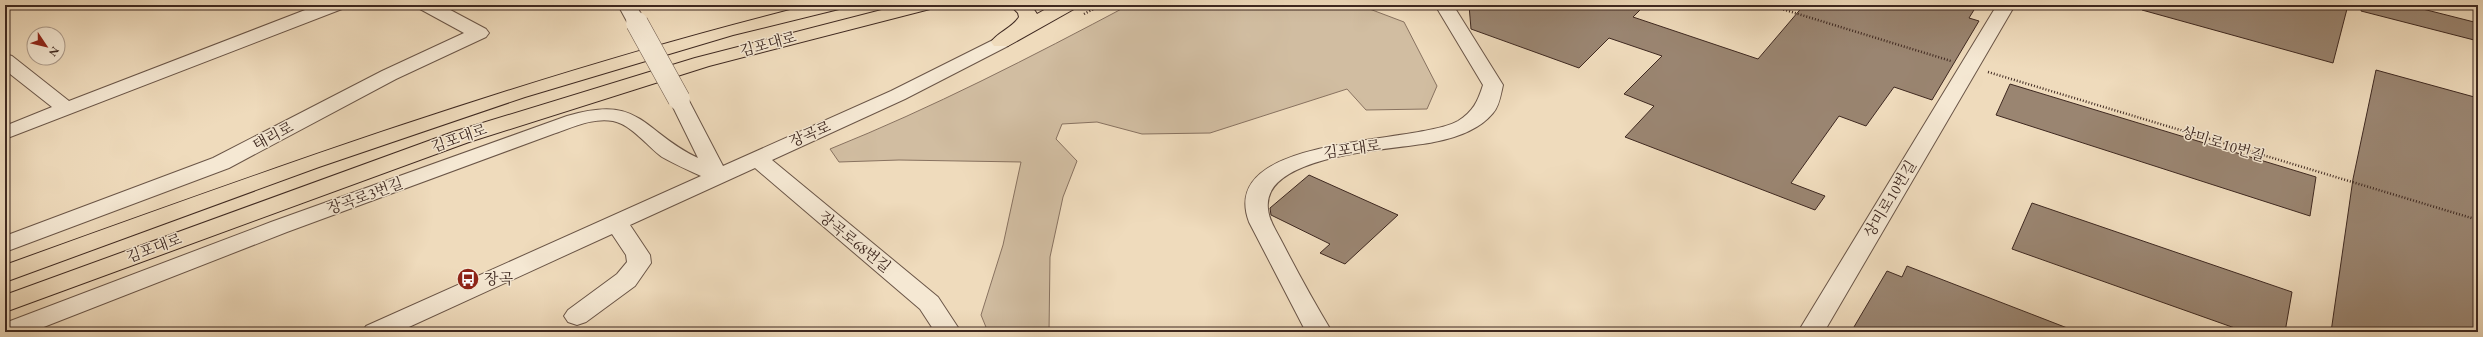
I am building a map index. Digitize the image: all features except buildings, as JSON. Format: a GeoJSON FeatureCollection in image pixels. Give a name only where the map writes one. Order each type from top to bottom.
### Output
{"type":"FeatureCollection","features":[{"type":"Feature","properties":{"kind":"main road"},"geometry":{"type":"LineString","coordinates":[[720,33],[780,5]]}},
{"type":"Feature","properties":{"kind":"main road","name":"김포대로"},"geometry":{"type":"LineString","coordinates":[[5,274],[180,210],[438,119],[587,71],[720,33],[832,5]]}},
{"type":"Feature","properties":{"kind":"main road","name":"김포대로"},"geometry":{"type":"LineString","coordinates":[[5,304],[461,137],[702,62],[923,5]]}},
{"type":"Feature","properties":{"kind":"main road"},"geometry":{"type":"LineString","coordinates":[[1001,42],[1024,24],[1028,17],[1027,11],[1019,5]]}},
{"type":"Feature","properties":{"kind":"main road"},"geometry":{"type":"LineString","coordinates":[[1001,42],[1067,5]]}},
{"type":"Feature","properties":{"kind":"street"},"geometry":{"type":"LineString","coordinates":[[5,133],[335,5]]}},
{"type":"Feature","properties":{"kind":"street","name":"태리로"},"geometry":{"type":"LineString","coordinates":[[9,241],[159,188],[227,160],[383,78],[479,33],[427,5]]}},
{"type":"Feature","properties":{"kind":"street"},"geometry":{"type":"LineString","coordinates":[[627,5],[679,99],[717,175]]}},
{"type":"Feature","properties":{"kind":"street","name":"김포대로"},"geometry":{"type":"LineString","coordinates":[[1319,332],[1300,303],[1265,230],[1256,208],[1258,194],[1264,183],[1276,170],[1290,162],[1333,151],[1447,134],[1481,116],[1493,96],[1493,85],[1444,5]]}},
{"type":"Feature","properties":{"kind":"street"},"geometry":{"type":"LineString","coordinates":[[1968,66],[2006,5]]}},
{"type":"Feature","properties":{"kind":"street","name":"장곡로"},"geometry":{"type":"LineString","coordinates":[[375,332],[617,223],[717,175],[898,95],[1001,42]]}},
{"type":"Feature","properties":{"kind":"street"},"geometry":{"type":"LineString","coordinates":[[5,60],[67,109]]}},
{"type":"Feature","properties":{"kind":"street","name":"상미로10번길"},"geometry":{"type":"LineString","coordinates":[[1811,332],[1968,66]]}},
{"type":"Feature","properties":{"kind":"street","name":"장곡로3번길"},"geometry":{"type":"LineString","coordinates":[[6,332],[286,225],[546,130],[591,116],[605,114],[618,115],[627,119],[670,152],[717,175]]}},
{"type":"Feature","properties":{"kind":"street","name":"장곡로68번길"},"geometry":{"type":"LineString","coordinates":[[756,158],[929,304],[948,332]]}},
{"type":"Feature","properties":{"kind":"street"},"geometry":{"type":"LineString","coordinates":[[159,188],[180,210]]}},
{"type":"Feature","properties":{"kind":"street"},"geometry":{"type":"LineString","coordinates":[[576,316],[626,280],[639,264],[638,255],[617,223]]}},
{"type":"Feature","properties":{"kind":"path","name":"상미로10번길"},"geometry":{"type":"LineString","coordinates":[[1769,5],[2478,220]]}},
{"type":"Feature","properties":{"kind":"shaded area"},"geometry":{"type":"Polygon","coordinates":[[[1129,5],[1359,5],[1404,22],[1437,86],[1427,109],[1366,110],[1347,89],[1210,133],[1142,134],[1097,122],[1062,124],[1056,139],[1077,161],[1063,197],[1050,257],[1049,332],[988,332],[981,315],[1003,245],[1021,162],[899,160],[839,162],[830,149],[906,117],[944,99],[1055,44],[1129,5]]]}},
{"type":"Feature","properties":{"kind":"place","name":"장곡"},"geometry":{"type":"Point","coordinates":[468,279]}}]}
